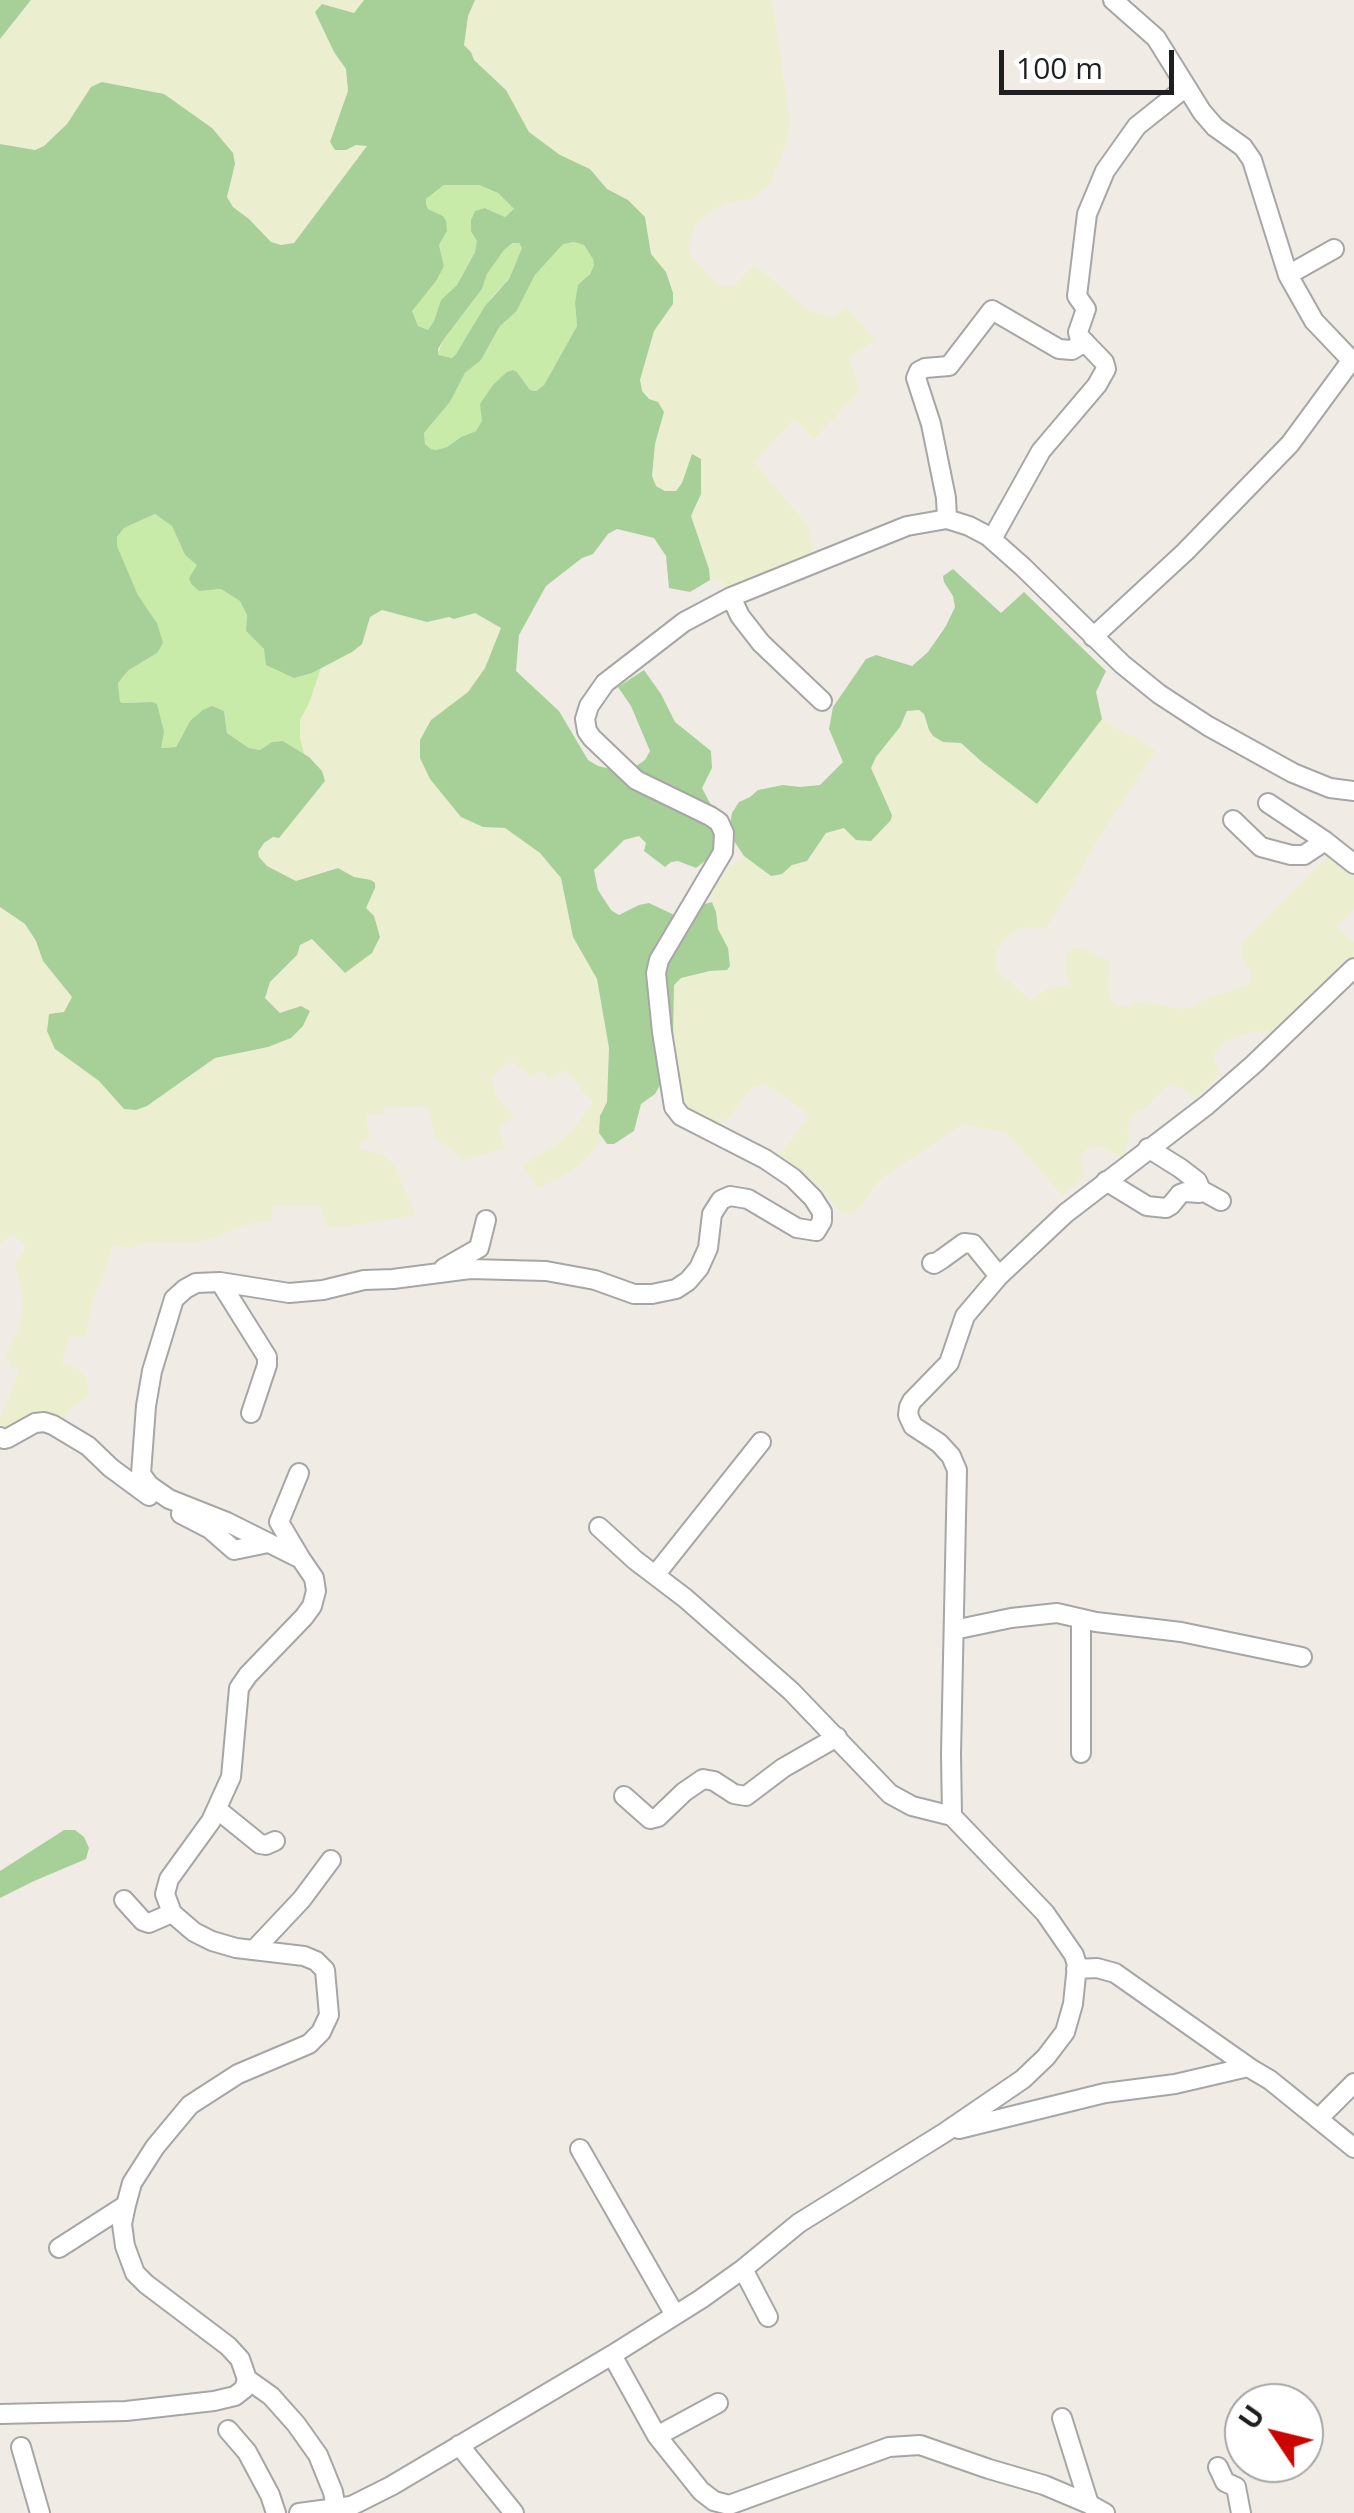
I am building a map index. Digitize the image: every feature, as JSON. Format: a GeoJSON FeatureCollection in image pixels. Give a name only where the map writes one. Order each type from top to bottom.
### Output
{"type":"FeatureCollection","features":[{"type":"Feature","properties":{"kind":"street"},"geometry":{"type":"LineString","coordinates":[[1093,636],[1185,552],[1290,444],[1353,362],[1314,322],[1288,276],[1252,160],[1202,112],[1156,38],[1114,0]]}},
{"type":"Feature","properties":{"kind":"street"},"geometry":{"type":"LineString","coordinates":[[992,539],[1041,451],[1106,369],[1079,336],[1086,309],[1077,296],[1087,214],[1104,171],[1137,126],[1186,87]]}},
{"type":"Feature","properties":{"kind":"street"},"geometry":{"type":"LineString","coordinates":[[1288,276],[1334,249]]}},
{"type":"Feature","properties":{"kind":"street"},"geometry":{"type":"LineString","coordinates":[[947,519],[931,424],[916,378],[919,371],[950,366],[992,310],[1059,348],[1072,350],[1086,342]]}},
{"type":"Feature","properties":{"kind":"street"},"geometry":{"type":"LineString","coordinates":[[301,1559],[227,1522],[169,1499],[141,1474],[152,1371],[169,1311],[174,1299],[185,1289],[196,1283],[220,1282],[288,1293],[470,1269],[546,1271],[595,1280],[634,1294],[652,1294],[676,1289],[699,1268],[708,1248],[712,1214],[721,1200],[730,1196],[748,1199],[797,1228],[810,1232],[820,1226],[822,1212],[793,1178],[766,1159],[681,1116],[674,1106],[656,973],[659,960],[723,852],[724,832],[710,816],[636,780],[587,730],[585,719],[596,694],[614,674],[684,622],[731,598],[908,526],[947,519],[992,539],[1160,694],[1293,774],[1354,792]]}},
{"type":"Feature","properties":{"kind":"street"},"geometry":{"type":"LineString","coordinates":[[731,598],[762,643],[822,701]]}},
{"type":"Feature","properties":{"kind":"street"},"geometry":{"type":"LineString","coordinates":[[1268,803],[1354,864]]}},
{"type":"Feature","properties":{"kind":"street"},"geometry":{"type":"LineString","coordinates":[[1233,820],[1261,847],[1290,856],[1304,854],[1325,841]]}},
{"type":"Feature","properties":{"kind":"street"},"geometry":{"type":"LineString","coordinates":[[952,1816],[956,1470],[951,1456],[939,1443],[913,1426],[909,1407],[949,1363],[965,1316],[999,1276],[1066,1212],[1254,1064],[1354,968]]}},
{"type":"Feature","properties":{"kind":"street"},"geometry":{"type":"LineString","coordinates":[[1148,1148],[1221,1201]]}},
{"type":"Feature","properties":{"kind":"street"},"geometry":{"type":"LineString","coordinates":[[1106,1181],[1147,1206],[1166,1208],[1180,1194],[1202,1190]]}},
{"type":"Feature","properties":{"kind":"street"},"geometry":{"type":"LineString","coordinates":[[435,1273],[480,1248],[486,1220]]}},
{"type":"Feature","properties":{"kind":"street"},"geometry":{"type":"LineString","coordinates":[[932,1263],[964,1243],[972,1244],[999,1276]]}},
{"type":"Feature","properties":{"kind":"street"},"geometry":{"type":"LineString","coordinates":[[220,1282],[266,1358],[251,1413]]}},
{"type":"Feature","properties":{"kind":"street"},"geometry":{"type":"LineString","coordinates":[[0,1437],[8,1438],[35,1423],[52,1425],[88,1446],[148,1495],[210,1529],[230,1548],[239,1550],[268,1543]]}},
{"type":"Feature","properties":{"kind":"street"},"geometry":{"type":"LineString","coordinates":[[656,1574],[761,1442]]}},
{"type":"Feature","properties":{"kind":"street"},"geometry":{"type":"LineString","coordinates":[[299,1473],[279,1522],[314,1578],[312,1606],[239,1688],[231,1778],[218,1810],[168,1878],[165,1894],[172,1914],[212,1942],[316,1960],[324,1970],[329,2016],[309,2044],[238,2074],[190,2104],[154,2147],[132,2183],[122,2224],[135,2273],[228,2346],[240,2360],[247,2378],[296,2424],[318,2455],[336,2509]]}},
{"type":"Feature","properties":{"kind":"street"},"geometry":{"type":"LineString","coordinates":[[299,2513],[350,2506],[391,2486],[612,2355],[744,2269],[799,2223],[944,2133],[1022,2079],[1065,2032],[1073,2004],[1074,1955],[1045,1913],[952,1816],[912,1806],[890,1794],[792,1691],[599,1527]]}},
{"type":"Feature","properties":{"kind":"street"},"geometry":{"type":"LineString","coordinates":[[954,1630],[1056,1613],[1081,1620],[1182,1632],[1302,1657]]}},
{"type":"Feature","properties":{"kind":"street"},"geometry":{"type":"LineString","coordinates":[[1081,1620],[1082,1753]]}},
{"type":"Feature","properties":{"kind":"street"},"geometry":{"type":"LineString","coordinates":[[624,1796],[650,1819],[703,1779],[746,1796],[811,1750],[837,1738]]}},
{"type":"Feature","properties":{"kind":"street"},"geometry":{"type":"LineString","coordinates":[[218,1810],[260,1844],[276,1841]]}},
{"type":"Feature","properties":{"kind":"street"},"geometry":{"type":"LineString","coordinates":[[254,1950],[302,1899],[331,1860]]}},
{"type":"Feature","properties":{"kind":"street"},"geometry":{"type":"LineString","coordinates":[[124,1900],[143,1922],[172,1914]]}},
{"type":"Feature","properties":{"kind":"street"},"geometry":{"type":"LineString","coordinates":[[1076,1969],[1097,1968],[1116,1974],[1250,2068],[1354,2148]]}},
{"type":"Feature","properties":{"kind":"street"},"geometry":{"type":"LineString","coordinates":[[944,2133],[1105,2094],[1250,2068]]}},
{"type":"Feature","properties":{"kind":"street"},"geometry":{"type":"LineString","coordinates":[[1318,2118],[1354,2084]]}},
{"type":"Feature","properties":{"kind":"street"},"geometry":{"type":"LineString","coordinates":[[580,2150],[675,2315]]}},
{"type":"Feature","properties":{"kind":"street"},"geometry":{"type":"LineString","coordinates":[[59,2248],[126,2205]]}},
{"type":"Feature","properties":{"kind":"street"},"geometry":{"type":"LineString","coordinates":[[744,2269],[768,2317]]}},
{"type":"Feature","properties":{"kind":"street"},"geometry":{"type":"LineString","coordinates":[[612,2355],[657,2436],[701,2491],[714,2501],[729,2505],[889,2447],[920,2444],[1044,2485],[1097,2508]]}},
{"type":"Feature","properties":{"kind":"street"},"geometry":{"type":"LineString","coordinates":[[0,2414],[126,2411],[214,2402],[236,2396],[244,2390],[247,2378]]}},
{"type":"Feature","properties":{"kind":"street"},"geometry":{"type":"LineString","coordinates":[[214,2402],[239,2458]]}},
{"type":"Feature","properties":{"kind":"street"},"geometry":{"type":"LineString","coordinates":[[657,2436],[718,2404]]}},
{"type":"Feature","properties":{"kind":"street"},"geometry":{"type":"LineString","coordinates":[[1062,2418],[1097,2508]]}},
{"type":"Feature","properties":{"kind":"street"},"geometry":{"type":"LineString","coordinates":[[228,2430],[247,2452],[276,2513]]}},
{"type":"Feature","properties":{"kind":"street"},"geometry":{"type":"LineString","coordinates":[[459,2445],[514,2513]]}},
{"type":"Feature","properties":{"kind":"street"},"geometry":{"type":"LineString","coordinates":[[22,2447],[40,2513]]}},
{"type":"Feature","properties":{"kind":"street"},"geometry":{"type":"LineString","coordinates":[[1218,2467],[1224,2482],[1236,2487],[1241,2513]]}},
{"type":"Feature","properties":{"kind":"green space"},"geometry":{"type":"Polygon","coordinates":[[[0,0],[31,0],[0,39],[0,0]]]}},
{"type":"Feature","properties":{"kind":"green space"},"geometry":{"type":"Polygon","coordinates":[[[31,0],[364,0],[354,13],[322,4],[334,52],[346,69],[348,91],[330,142],[346,150],[356,145],[368,146],[294,243],[281,245],[271,243],[227,197],[235,164],[91,88],[67,124],[45,146],[35,150],[0,144],[0,39],[31,0]]]}},
{"type":"Feature","properties":{"kind":"green space"},"geometry":{"type":"Polygon","coordinates":[[[364,0],[475,0],[468,16],[464,45],[474,60],[506,90],[529,132],[560,155],[590,169],[607,189],[628,200],[645,217],[651,254],[666,272],[673,293],[673,304],[654,331],[640,380],[642,391],[658,402],[664,412],[652,476],[656,486],[676,491],[692,454],[701,459],[701,494],[691,516],[710,580],[690,592],[669,588],[666,556],[654,538],[617,529],[608,534],[593,554],[546,586],[519,635],[516,671],[559,711],[588,760],[615,770],[636,766],[650,751],[631,706],[618,687],[644,670],[675,722],[711,751],[712,768],[702,788],[728,823],[709,858],[696,868],[678,861],[665,867],[644,851],[646,843],[639,836],[624,840],[594,870],[598,890],[619,915],[649,903],[687,921],[698,906],[712,902],[730,966],[727,970],[681,978],[674,985],[673,1035],[660,1085],[641,1104],[634,1131],[614,1144],[607,1144],[599,1133],[600,1116],[607,1102],[609,1048],[597,979],[573,937],[561,878],[540,853],[505,828],[483,827],[461,817],[430,779],[420,758],[420,740],[431,720],[468,692],[485,668],[501,628],[475,613],[427,622],[382,610],[370,617],[362,644],[352,652],[294,678],[266,665],[264,649],[246,631],[247,615],[240,601],[221,589],[199,591],[191,584],[189,578],[197,565],[185,555],[172,526],[155,514],[124,528],[117,537],[117,546],[138,595],[157,623],[163,643],[157,653],[129,670],[118,683],[120,701],[157,704],[164,732],[161,748],[176,747],[190,721],[212,706],[224,711],[227,733],[249,748],[260,750],[272,742],[283,741],[309,757],[322,771],[325,781],[279,838],[264,843],[259,857],[267,866],[296,881],[338,868],[375,883],[366,908],[374,916],[380,937],[372,953],[345,973],[312,939],[300,945],[297,955],[270,982],[265,998],[280,1013],[301,1006],[310,1011],[291,1038],[215,1058],[147,1106],[124,1109],[99,1081],[55,1049],[47,1031],[49,1014],[64,1012],[72,997],[43,961],[25,924],[0,907],[0,144],[35,150],[44,146],[67,124],[91,87],[102,82],[164,94],[212,128],[233,153],[235,164],[227,197],[233,207],[271,242],[294,243],[367,146],[335,150],[330,142],[348,91],[346,69],[315,12],[322,4],[354,13],[364,0]],[[444,185],[426,199],[426,204],[446,221],[447,231],[439,245],[444,266],[412,311],[418,326],[428,330],[441,300],[457,285],[475,252],[477,241],[471,231],[471,220],[475,211],[485,208],[505,217],[514,209],[498,193],[479,185],[444,185]],[[513,243],[487,274],[482,289],[444,339],[438,355],[452,358],[456,354],[485,306],[509,279],[522,248],[513,243]],[[563,244],[535,275],[516,312],[500,326],[481,360],[465,373],[450,402],[424,433],[425,444],[431,449],[447,447],[476,431],[482,421],[480,404],[507,372],[517,372],[530,390],[544,385],[577,326],[578,285],[594,265],[584,245],[563,244]]]}},
{"type":"Feature","properties":{"kind":"green space"},"geometry":{"type":"Polygon","coordinates":[[[475,0],[772,0],[790,121],[787,142],[769,186],[751,199],[729,202],[710,212],[695,225],[688,247],[689,253],[720,286],[733,287],[754,264],[811,311],[832,317],[847,307],[875,341],[849,357],[860,391],[814,439],[794,419],[755,462],[808,526],[813,555],[728,591],[723,582],[710,580],[691,516],[701,494],[692,455],[676,491],[656,486],[652,476],[664,412],[641,391],[640,380],[654,331],[673,304],[666,272],[651,254],[645,217],[628,200],[607,189],[590,169],[560,155],[529,132],[506,90],[464,46],[468,16],[475,0]]]}},
{"type":"Feature","properties":{"kind":"green space"},"geometry":{"type":"Polygon","coordinates":[[[444,185],[479,185],[498,193],[514,209],[505,217],[486,208],[475,252],[457,285],[441,301],[428,330],[418,326],[412,311],[444,266],[439,245],[447,231],[443,216],[428,209],[426,199],[444,185]]]}},
{"type":"Feature","properties":{"kind":"green space"},"geometry":{"type":"Polygon","coordinates":[[[514,243],[522,248],[509,279],[492,297],[456,354],[452,358],[437,355],[444,339],[482,289],[487,274],[514,243]]]}},
{"type":"Feature","properties":{"kind":"green space"},"geometry":{"type":"Polygon","coordinates":[[[563,243],[584,245],[594,265],[575,303],[577,326],[544,385],[530,390],[517,372],[476,431],[447,447],[431,449],[425,444],[424,433],[450,402],[465,373],[481,360],[500,326],[516,312],[535,275],[563,243]]]}},
{"type":"Feature","properties":{"kind":"green space"},"geometry":{"type":"Polygon","coordinates":[[[155,514],[172,526],[185,555],[198,565],[190,578],[191,584],[199,591],[221,589],[240,601],[247,615],[246,631],[264,649],[312,673],[321,668],[300,720],[304,754],[283,741],[272,742],[260,750],[249,748],[227,733],[224,711],[190,721],[176,747],[160,748],[152,702],[120,700],[118,683],[129,670],[157,653],[157,623],[138,595],[117,546],[117,537],[124,528],[155,514]]]}},
{"type":"Feature","properties":{"kind":"green space"},"geometry":{"type":"Polygon","coordinates":[[[953,569],[1001,613],[1024,592],[1106,671],[1096,692],[1102,719],[1037,804],[961,743],[943,742],[933,736],[919,710],[907,711],[871,768],[891,820],[871,841],[856,840],[844,828],[826,833],[807,861],[771,876],[744,856],[734,841],[732,813],[739,802],[758,790],[820,785],[843,762],[829,729],[833,707],[866,659],[876,655],[912,666],[928,652],[955,607],[943,576],[953,569]]]}},
{"type":"Feature","properties":{"kind":"green space"},"geometry":{"type":"Polygon","coordinates":[[[382,610],[427,622],[475,613],[502,628],[485,668],[468,692],[431,720],[420,740],[483,827],[505,828],[540,853],[561,878],[573,937],[597,979],[609,1048],[607,1103],[600,1117],[602,1140],[581,1164],[538,1188],[522,1165],[557,1144],[593,1103],[565,1070],[549,1080],[543,1071],[531,1077],[512,1061],[492,1077],[495,1094],[515,1118],[498,1126],[505,1148],[462,1161],[434,1138],[429,1109],[384,1108],[383,1113],[366,1116],[370,1139],[363,1141],[359,1149],[383,1154],[393,1163],[416,1215],[328,1227],[319,1206],[273,1206],[272,1221],[248,1224],[211,1239],[144,1243],[128,1249],[113,1245],[91,1305],[86,1337],[70,1336],[62,1363],[79,1369],[87,1379],[89,1395],[66,1413],[60,1423],[7,1432],[0,1418],[20,1370],[10,1367],[6,1354],[23,1309],[14,1264],[26,1247],[12,1234],[0,1245],[0,907],[25,924],[43,961],[72,998],[64,1012],[55,1049],[99,1081],[124,1109],[147,1106],[215,1058],[268,1047],[301,1006],[280,1013],[265,999],[270,982],[296,955],[300,945],[366,908],[375,888],[371,880],[338,868],[296,881],[267,866],[258,852],[274,837],[309,757],[304,754],[299,720],[321,668],[352,652],[370,617],[382,610]]]}},
{"type":"Feature","properties":{"kind":"green space"},"geometry":{"type":"Polygon","coordinates":[[[919,710],[929,730],[943,741],[961,743],[1037,804],[1102,719],[1156,750],[1098,839],[1047,929],[1019,929],[1004,939],[996,954],[997,970],[1030,1000],[1050,987],[1070,986],[1065,956],[1072,948],[1082,948],[1110,961],[1108,988],[1117,1006],[1128,1007],[1139,1001],[1181,1009],[1249,984],[1250,973],[1241,955],[1241,944],[1331,852],[1354,870],[1354,909],[1337,926],[1354,943],[1354,963],[1287,1024],[1270,1032],[1253,1031],[1225,1041],[1213,1056],[1219,1071],[1217,1077],[1195,1098],[1172,1084],[1162,1090],[1130,1120],[1124,1154],[1118,1156],[1099,1146],[1088,1148],[1081,1157],[1082,1179],[1062,1196],[1007,1133],[964,1124],[878,1181],[852,1214],[840,1211],[819,1186],[780,1155],[809,1115],[766,1084],[751,1088],[728,1119],[713,1124],[681,1106],[667,1059],[673,1035],[673,985],[681,978],[727,970],[728,948],[718,929],[712,902],[714,889],[729,867],[744,856],[771,876],[782,874],[791,865],[808,861],[825,833],[892,815],[871,768],[908,711],[919,710]]]}},
{"type":"Feature","properties":{"kind":"green space"},"geometry":{"type":"Polygon","coordinates":[[[64,1830],[75,1830],[84,1837],[89,1848],[86,1859],[0,1898],[0,1871],[64,1830]]]}}]}
